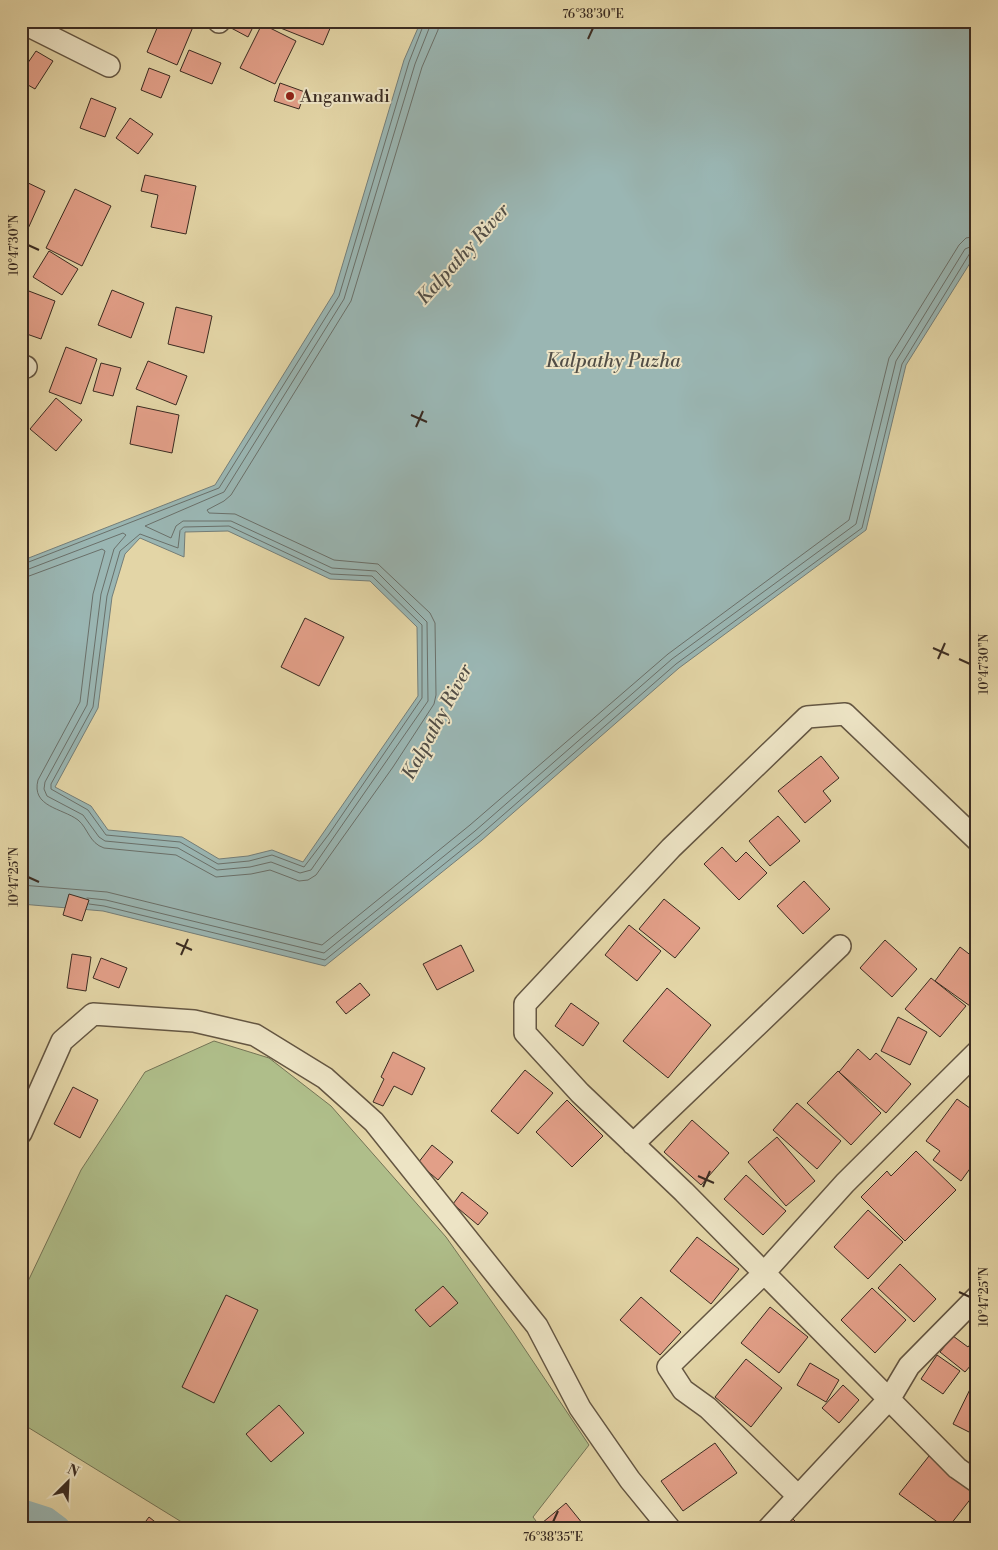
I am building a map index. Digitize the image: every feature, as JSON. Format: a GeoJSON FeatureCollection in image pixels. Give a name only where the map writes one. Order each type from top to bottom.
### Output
{"type":"FeatureCollection","features":[{"type":"Feature","properties":{"kind":"street"},"geometry":{"type":"LineString","coordinates":[[21,22],[108,66]]}},
{"type":"Feature","properties":{"kind":"street"},"geometry":{"type":"LineString","coordinates":[[977,840],[845,714],[807,716],[671,848],[525,1004],[525,1032],[580,1093],[684,1192],[763,1274],[890,1398],[957,1468],[977,1482]]}},
{"type":"Feature","properties":{"kind":"street"},"geometry":{"type":"LineString","coordinates":[[633,1144],[840,946]]}},
{"type":"Feature","properties":{"kind":"street"},"geometry":{"type":"LineString","coordinates":[[21,1133],[62,1041],[93,1014],[194,1021],[255,1035],[278,1049],[325,1078],[374,1122],[536,1326],[580,1408],[630,1480],[670,1529]]}},
{"type":"Feature","properties":{"kind":"street"},"geometry":{"type":"LineString","coordinates":[[798,1496],[708,1408],[682,1390],[668,1367],[763,1274],[846,1182],[977,1052]]}},
{"type":"Feature","properties":{"kind":"street"},"geometry":{"type":"LineString","coordinates":[[768,1529],[890,1398],[909,1366],[977,1296]]}},
{"type":"Feature","properties":{"kind":"green space"},"geometry":{"type":"Polygon","coordinates":[[[214,1041],[269,1058],[331,1106],[446,1237],[514,1333],[589,1445],[533,1517],[542,1529],[193,1529],[21,1423],[21,1296],[81,1170],[145,1072],[214,1041]]]}},
{"type":"Feature","properties":{"kind":"water","name":"Kalpathy Puzha"},"geometry":{"type":"Polygon","coordinates":[[[421,21],[977,21],[977,252],[906,365],[866,530],[679,668],[482,840],[325,966],[103,911],[21,904],[21,561],[215,485],[334,293],[404,60],[421,21]],[[228,531],[185,532],[184,557],[140,538],[125,554],[112,597],[98,708],[55,787],[91,806],[108,830],[182,837],[219,859],[248,856],[272,850],[303,862],[418,696],[417,627],[370,581],[330,579],[228,531]]]}},
{"type":"Feature","properties":{"kind":"building"},"geometry":{"type":"Polygon","coordinates":[[[160,21],[195,22],[177,65],[147,52],[160,21]]]}},
{"type":"Feature","properties":{"kind":"building"},"geometry":{"type":"Polygon","coordinates":[[[218,21],[256,21],[248,37],[218,21]]]}},
{"type":"Feature","properties":{"kind":"building"},"geometry":{"type":"Polygon","coordinates":[[[268,21],[321,21],[331,26],[323,45],[268,23],[268,21]]]}},
{"type":"Feature","properties":{"kind":"building"},"geometry":{"type":"Polygon","coordinates":[[[262,24],[296,41],[275,84],[240,68],[262,24]]]}},
{"type":"Feature","properties":{"kind":"building"},"geometry":{"type":"Polygon","coordinates":[[[189,50],[221,63],[212,84],[180,71],[189,50]]]}},
{"type":"Feature","properties":{"kind":"building"},"geometry":{"type":"Polygon","coordinates":[[[36,51],[53,61],[35,89],[21,81],[21,73],[36,51]]]}},
{"type":"Feature","properties":{"kind":"building"},"geometry":{"type":"Polygon","coordinates":[[[149,68],[170,76],[161,98],[141,90],[149,68]]]}},
{"type":"Feature","properties":{"kind":"building","name":"Anganwadi"},"geometry":{"type":"Polygon","coordinates":[[[280,83],[305,92],[299,109],[274,101],[280,83]]]}},
{"type":"Feature","properties":{"kind":"building"},"geometry":{"type":"Polygon","coordinates":[[[91,98],[116,108],[105,137],[80,128],[91,98]]]}},
{"type":"Feature","properties":{"kind":"building"},"geometry":{"type":"Polygon","coordinates":[[[130,118],[153,134],[138,154],[116,138],[130,118]]]}},
{"type":"Feature","properties":{"kind":"building"},"geometry":{"type":"Polygon","coordinates":[[[145,175],[196,186],[186,234],[151,227],[158,195],[141,191],[145,175]]]}},
{"type":"Feature","properties":{"kind":"building"},"geometry":{"type":"Polygon","coordinates":[[[24,181],[45,191],[22,242],[21,188],[24,181]]]}},
{"type":"Feature","properties":{"kind":"building"},"geometry":{"type":"Polygon","coordinates":[[[75,189],[111,206],[82,266],[46,248],[75,189]]]}},
{"type":"Feature","properties":{"kind":"building"},"geometry":{"type":"Polygon","coordinates":[[[977,249],[977,263],[972,261],[977,249]]]}},
{"type":"Feature","properties":{"kind":"building"},"geometry":{"type":"Polygon","coordinates":[[[49,251],[78,269],[62,295],[33,277],[49,251]]]}},
{"type":"Feature","properties":{"kind":"building"},"geometry":{"type":"Polygon","coordinates":[[[21,288],[55,301],[41,339],[21,332],[21,288]]]}},
{"type":"Feature","properties":{"kind":"building"},"geometry":{"type":"Polygon","coordinates":[[[112,290],[144,303],[131,338],[98,325],[112,290]]]}},
{"type":"Feature","properties":{"kind":"building"},"geometry":{"type":"Polygon","coordinates":[[[176,307],[212,316],[204,353],[168,344],[176,307]]]}},
{"type":"Feature","properties":{"kind":"building"},"geometry":{"type":"Polygon","coordinates":[[[66,347],[97,359],[81,404],[49,392],[66,347]]]}},
{"type":"Feature","properties":{"kind":"building"},"geometry":{"type":"Polygon","coordinates":[[[148,361],[187,376],[176,405],[136,389],[148,361]]]}},
{"type":"Feature","properties":{"kind":"building"},"geometry":{"type":"Polygon","coordinates":[[[101,363],[121,368],[113,396],[93,391],[101,363]]]}},
{"type":"Feature","properties":{"kind":"building"},"geometry":{"type":"Polygon","coordinates":[[[56,398],[82,420],[56,451],[30,429],[56,398]]]}},
{"type":"Feature","properties":{"kind":"building"},"geometry":{"type":"Polygon","coordinates":[[[137,406],[179,415],[172,453],[130,444],[137,406]]]}},
{"type":"Feature","properties":{"kind":"building"},"geometry":{"type":"Polygon","coordinates":[[[305,618],[344,637],[319,686],[281,667],[305,618]]]}},
{"type":"Feature","properties":{"kind":"building"},"geometry":{"type":"Polygon","coordinates":[[[821,756],[839,778],[823,791],[831,801],[805,823],[778,791],[821,756]]]}},
{"type":"Feature","properties":{"kind":"building"},"geometry":{"type":"Polygon","coordinates":[[[778,816],[800,841],[770,866],[749,841],[778,816]]]}},
{"type":"Feature","properties":{"kind":"building"},"geometry":{"type":"Polygon","coordinates":[[[722,847],[736,862],[746,852],[767,873],[739,900],[704,864],[722,847]]]}},
{"type":"Feature","properties":{"kind":"building"},"geometry":{"type":"Polygon","coordinates":[[[804,881],[830,909],[803,934],[777,906],[804,881]]]}},
{"type":"Feature","properties":{"kind":"building"},"geometry":{"type":"Polygon","coordinates":[[[69,894],[89,900],[82,921],[63,915],[69,894]]]}},
{"type":"Feature","properties":{"kind":"building"},"geometry":{"type":"Polygon","coordinates":[[[664,899],[700,928],[675,958],[639,929],[664,899]]]}},
{"type":"Feature","properties":{"kind":"building"},"geometry":{"type":"Polygon","coordinates":[[[629,925],[661,951],[637,981],[605,955],[629,925]]]}},
{"type":"Feature","properties":{"kind":"building"},"geometry":{"type":"Polygon","coordinates":[[[977,939],[977,952],[970,946],[977,939]]]}},
{"type":"Feature","properties":{"kind":"building"},"geometry":{"type":"Polygon","coordinates":[[[885,940],[917,969],[892,997],[860,968],[885,940]]]}},
{"type":"Feature","properties":{"kind":"building"},"geometry":{"type":"Polygon","coordinates":[[[461,945],[474,971],[437,990],[423,964],[461,945]]]}},
{"type":"Feature","properties":{"kind":"building"},"geometry":{"type":"Polygon","coordinates":[[[960,947],[977,960],[977,1011],[935,981],[960,947]]]}},
{"type":"Feature","properties":{"kind":"building"},"geometry":{"type":"Polygon","coordinates":[[[72,954],[91,957],[86,991],[67,988],[72,954]]]}},
{"type":"Feature","properties":{"kind":"building"},"geometry":{"type":"Polygon","coordinates":[[[101,958],[127,968],[119,988],[93,978],[101,958]]]}},
{"type":"Feature","properties":{"kind":"building"},"geometry":{"type":"Polygon","coordinates":[[[931,978],[966,1006],[940,1037],[905,1009],[931,978]]]}},
{"type":"Feature","properties":{"kind":"building"},"geometry":{"type":"Polygon","coordinates":[[[360,983],[370,995],[346,1014],[336,1002],[360,983]]]}},
{"type":"Feature","properties":{"kind":"building"},"geometry":{"type":"Polygon","coordinates":[[[667,988],[711,1025],[668,1078],[623,1041],[667,988]]]}},
{"type":"Feature","properties":{"kind":"building"},"geometry":{"type":"Polygon","coordinates":[[[571,1003],[599,1023],[583,1046],[555,1026],[571,1003]]]}},
{"type":"Feature","properties":{"kind":"building"},"geometry":{"type":"Polygon","coordinates":[[[898,1017],[927,1032],[910,1065],[881,1051],[898,1017]]]}},
{"type":"Feature","properties":{"kind":"building"},"geometry":{"type":"Polygon","coordinates":[[[858,1049],[870,1060],[876,1053],[911,1084],[886,1113],[839,1072],[858,1049]]]}},
{"type":"Feature","properties":{"kind":"building"},"geometry":{"type":"Polygon","coordinates":[[[393,1052],[425,1068],[412,1095],[394,1086],[383,1106],[373,1102],[384,1079],[381,1077],[393,1052]]]}},
{"type":"Feature","properties":{"kind":"building"},"geometry":{"type":"Polygon","coordinates":[[[525,1070],[553,1093],[518,1134],[491,1111],[525,1070]]]}},
{"type":"Feature","properties":{"kind":"building"},"geometry":{"type":"Polygon","coordinates":[[[838,1071],[881,1113],[851,1145],[807,1103],[838,1071]]]}},
{"type":"Feature","properties":{"kind":"building"},"geometry":{"type":"Polygon","coordinates":[[[73,1087],[98,1100],[80,1138],[54,1124],[73,1087]]]}},
{"type":"Feature","properties":{"kind":"building"},"geometry":{"type":"Polygon","coordinates":[[[957,1099],[977,1113],[977,1159],[961,1181],[933,1160],[940,1151],[926,1141],[957,1099]]]}},
{"type":"Feature","properties":{"kind":"building"},"geometry":{"type":"Polygon","coordinates":[[[567,1100],[603,1136],[572,1167],[536,1132],[567,1100]]]}},
{"type":"Feature","properties":{"kind":"building"},"geometry":{"type":"Polygon","coordinates":[[[797,1103],[841,1141],[817,1169],[773,1130],[797,1103]]]}},
{"type":"Feature","properties":{"kind":"building"},"geometry":{"type":"Polygon","coordinates":[[[692,1120],[729,1153],[701,1185],[664,1152],[692,1120]]]}},
{"type":"Feature","properties":{"kind":"building"},"geometry":{"type":"Polygon","coordinates":[[[777,1137],[815,1181],[786,1206],[748,1162],[777,1137]]]}},
{"type":"Feature","properties":{"kind":"building"},"geometry":{"type":"Polygon","coordinates":[[[432,1145],[453,1162],[438,1180],[418,1163],[432,1145]]]}},
{"type":"Feature","properties":{"kind":"building"},"geometry":{"type":"Polygon","coordinates":[[[916,1151],[956,1190],[905,1241],[861,1197],[887,1171],[891,1176],[916,1151]]]}},
{"type":"Feature","properties":{"kind":"building"},"geometry":{"type":"Polygon","coordinates":[[[746,1175],[786,1211],[763,1235],[724,1199],[746,1175]]]}},
{"type":"Feature","properties":{"kind":"building"},"geometry":{"type":"Polygon","coordinates":[[[462,1192],[488,1213],[478,1225],[453,1204],[462,1192]]]}},
{"type":"Feature","properties":{"kind":"building"},"geometry":{"type":"Polygon","coordinates":[[[868,1210],[903,1242],[868,1279],[834,1247],[868,1210]]]}},
{"type":"Feature","properties":{"kind":"building"},"geometry":{"type":"Polygon","coordinates":[[[697,1237],[739,1269],[711,1304],[670,1271],[697,1237]]]}},
{"type":"Feature","properties":{"kind":"building"},"geometry":{"type":"Polygon","coordinates":[[[900,1264],[936,1299],[914,1322],[878,1288],[900,1264]]]}},
{"type":"Feature","properties":{"kind":"building"},"geometry":{"type":"Polygon","coordinates":[[[443,1286],[458,1303],[430,1327],[415,1310],[443,1286]]]}},
{"type":"Feature","properties":{"kind":"building"},"geometry":{"type":"Polygon","coordinates":[[[872,1288],[906,1320],[875,1353],[841,1320],[872,1288]]]}},
{"type":"Feature","properties":{"kind":"building"},"geometry":{"type":"Polygon","coordinates":[[[226,1295],[258,1310],[214,1403],[182,1387],[226,1295]]]}},
{"type":"Feature","properties":{"kind":"building"},"geometry":{"type":"Polygon","coordinates":[[[641,1297],[681,1332],[660,1355],[620,1320],[641,1297]]]}},
{"type":"Feature","properties":{"kind":"building"},"geometry":{"type":"Polygon","coordinates":[[[770,1307],[808,1337],[779,1373],[741,1343],[770,1307]]]}},
{"type":"Feature","properties":{"kind":"building"},"geometry":{"type":"Polygon","coordinates":[[[953,1336],[968,1347],[977,1336],[977,1358],[965,1372],[940,1352],[953,1336]]]}},
{"type":"Feature","properties":{"kind":"building"},"geometry":{"type":"Polygon","coordinates":[[[937,1355],[960,1371],[943,1394],[921,1379],[937,1355]]]}},
{"type":"Feature","properties":{"kind":"building"},"geometry":{"type":"Polygon","coordinates":[[[746,1359],[782,1388],[751,1427],[715,1397],[746,1359]]]}},
{"type":"Feature","properties":{"kind":"building"},"geometry":{"type":"Polygon","coordinates":[[[810,1363],[839,1380],[826,1402],[797,1385],[810,1363]]]}},
{"type":"Feature","properties":{"kind":"building"},"geometry":{"type":"Polygon","coordinates":[[[977,1375],[977,1436],[953,1424],[977,1375]]]}},
{"type":"Feature","properties":{"kind":"building"},"geometry":{"type":"Polygon","coordinates":[[[843,1385],[859,1400],[839,1423],[822,1408],[843,1385]]]}},
{"type":"Feature","properties":{"kind":"building"},"geometry":{"type":"Polygon","coordinates":[[[279,1405],[304,1433],[271,1462],[246,1434],[279,1405]]]}},
{"type":"Feature","properties":{"kind":"building"},"geometry":{"type":"Polygon","coordinates":[[[715,1443],[737,1473],[683,1511],[661,1481],[715,1443]]]}},
{"type":"Feature","properties":{"kind":"building"},"geometry":{"type":"Polygon","coordinates":[[[929,1456],[976,1492],[947,1529],[899,1494],[929,1456]]]}},
{"type":"Feature","properties":{"kind":"building"},"geometry":{"type":"Polygon","coordinates":[[[566,1503],[587,1529],[546,1529],[542,1523],[566,1503]]]}},
{"type":"Feature","properties":{"kind":"building"},"geometry":{"type":"Polygon","coordinates":[[[149,1517],[164,1529],[140,1529],[149,1517]]]}},
{"type":"Feature","properties":{"kind":"building"},"geometry":{"type":"Polygon","coordinates":[[[791,1517],[803,1529],[779,1529],[791,1517]]]}},
{"type":"Feature","properties":{"kind":"waterway"},"geometry":{"type":"LineString","coordinates":[[21,1512],[46,1520],[58,1529]]}},
{"type":"Feature","properties":{"kind":"place","name":"Anganwadi"},"geometry":{"type":"Point","coordinates":[290,96]}},
{"type":"Feature","properties":{"kind":"water label","name":"Kalpathy River"},"geometry":{"type":"Point","coordinates":[463,254]}},
{"type":"Feature","properties":{"kind":"water label","name":"Kalpathy River"},"geometry":{"type":"Point","coordinates":[437,722]}}]}
